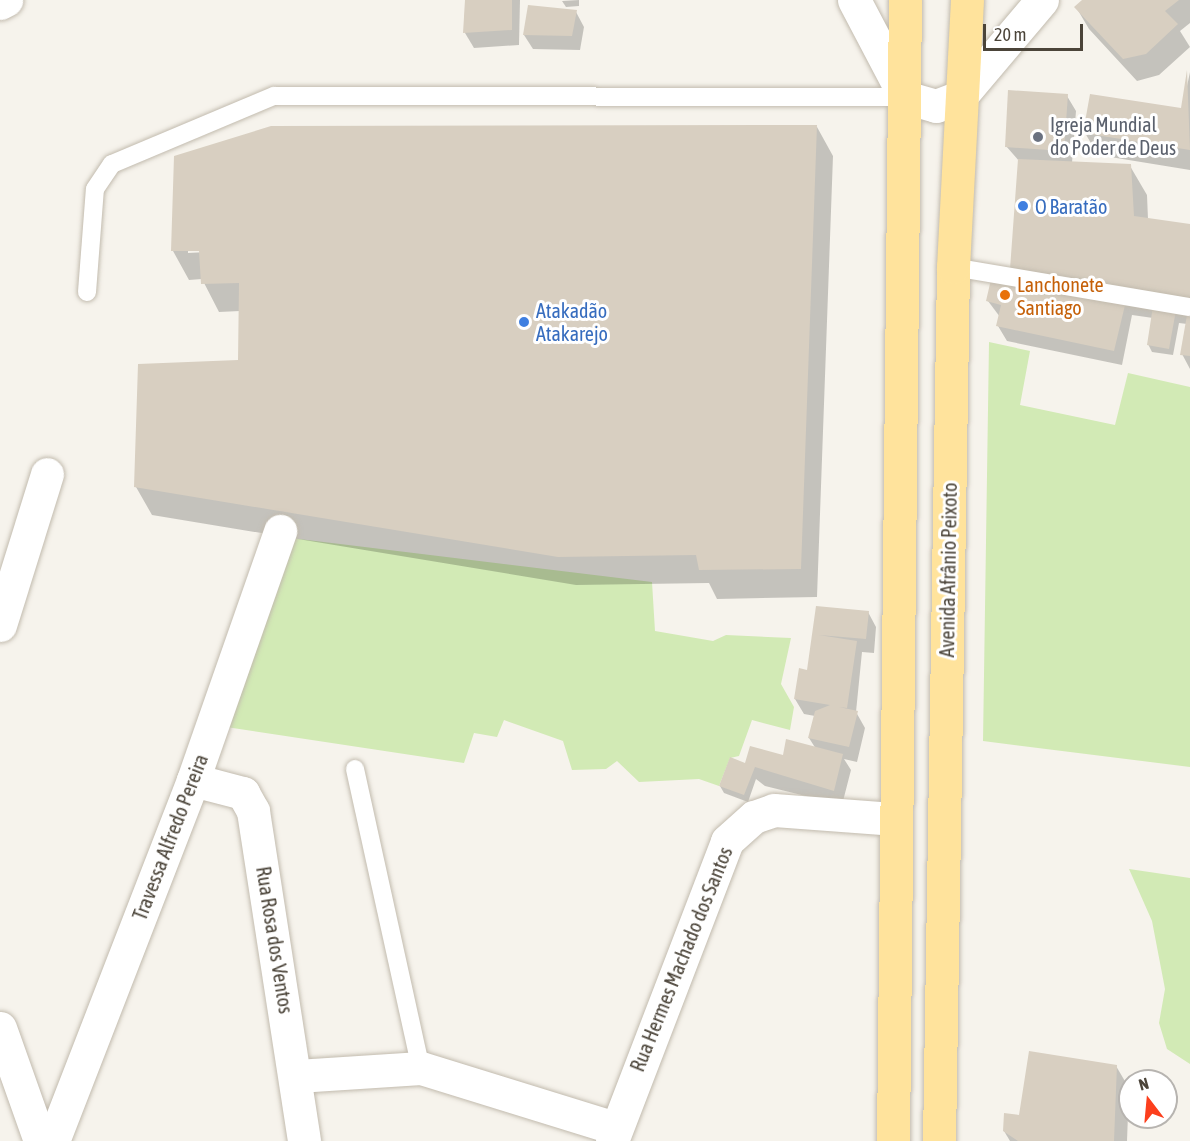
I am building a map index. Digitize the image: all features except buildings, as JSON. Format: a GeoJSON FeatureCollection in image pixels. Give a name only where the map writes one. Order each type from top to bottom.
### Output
{"type":"FeatureCollection","features":[{"type":"Feature","properties":{"kind":"main road"},"geometry":{"type":"LineString","coordinates":[[893,1141],[893,819],[905,0]]}},
{"type":"Feature","properties":{"kind":"main road","name":"Avenida Afrânio Peixoto"},"geometry":{"type":"LineString","coordinates":[[939,1141],[953,267],[960,96],[967,0]]}},
{"type":"Feature","properties":{"kind":"street"},"geometry":{"type":"LineString","coordinates":[[0,3],[6,0]]}},
{"type":"Feature","properties":{"kind":"street"},"geometry":{"type":"LineString","coordinates":[[854,0],[905,98],[936,106],[960,96],[1042,0]]}},
{"type":"Feature","properties":{"kind":"street"},"geometry":{"type":"LineString","coordinates":[[0,625],[47,474]]}},
{"type":"Feature","properties":{"kind":"street","name":"Travessa Alfredo Pereira"},"geometry":{"type":"LineString","coordinates":[[53,1141],[193,780],[280,531]]}},
{"type":"Feature","properties":{"kind":"street","name":"Rua Rosa dos Ventos"},"geometry":{"type":"LineString","coordinates":[[193,780],[243,794],[253,811],[297,1076],[304,1141]]}},
{"type":"Feature","properties":{"kind":"street","name":"Rua Hermes Machado dos Santos"},"geometry":{"type":"LineString","coordinates":[[614,1134],[716,860],[739,827],[774,810],[893,819]]}},
{"type":"Feature","properties":{"kind":"street"},"geometry":{"type":"LineString","coordinates":[[0,1028],[40,1141]]}},
{"type":"Feature","properties":{"kind":"street"},"geometry":{"type":"LineString","coordinates":[[297,1076],[421,1068],[614,1134]]}},
{"type":"Feature","properties":{"kind":"lane"},"geometry":{"type":"LineString","coordinates":[[87,292],[95,189],[112,164],[274,96],[905,98]]}},
{"type":"Feature","properties":{"kind":"lane"},"geometry":{"type":"LineString","coordinates":[[953,267],[1190,307]]}},
{"type":"Feature","properties":{"kind":"lane"},"geometry":{"type":"LineString","coordinates":[[355,769],[421,1068]]}},
{"type":"Feature","properties":{"kind":"green space"},"geometry":{"type":"Polygon","coordinates":[[[989,342],[1030,351],[1020,405],[1115,425],[1128,373],[1190,387],[1190,767],[983,741],[989,342]]]}},
{"type":"Feature","properties":{"kind":"green space"},"geometry":{"type":"Polygon","coordinates":[[[291,538],[652,582],[655,631],[713,641],[726,635],[791,638],[781,684],[794,707],[790,730],[752,720],[739,756],[730,758],[719,786],[699,779],[639,782],[617,761],[606,769],[572,770],[563,741],[504,720],[497,737],[474,733],[464,763],[226,727],[291,538]]]}},
{"type":"Feature","properties":{"kind":"green space"},"geometry":{"type":"Polygon","coordinates":[[[1129,869],[1190,878],[1190,1064],[1167,1049],[1159,1023],[1165,989],[1152,921],[1129,869]]]}},
{"type":"Feature","properties":{"kind":"place","name":"Igreja Mundial do Poder de Deus"},"geometry":{"type":"Point","coordinates":[1038,137]}},
{"type":"Feature","properties":{"kind":"place","name":"O Baratão"},"geometry":{"type":"Point","coordinates":[1023,206]}},
{"type":"Feature","properties":{"kind":"place","name":"Lanchonete Santiago"},"geometry":{"type":"Point","coordinates":[1005,295]}},
{"type":"Feature","properties":{"kind":"place","name":"Atakadão Atakarejo"},"geometry":{"type":"Point","coordinates":[524,322]}}]}
